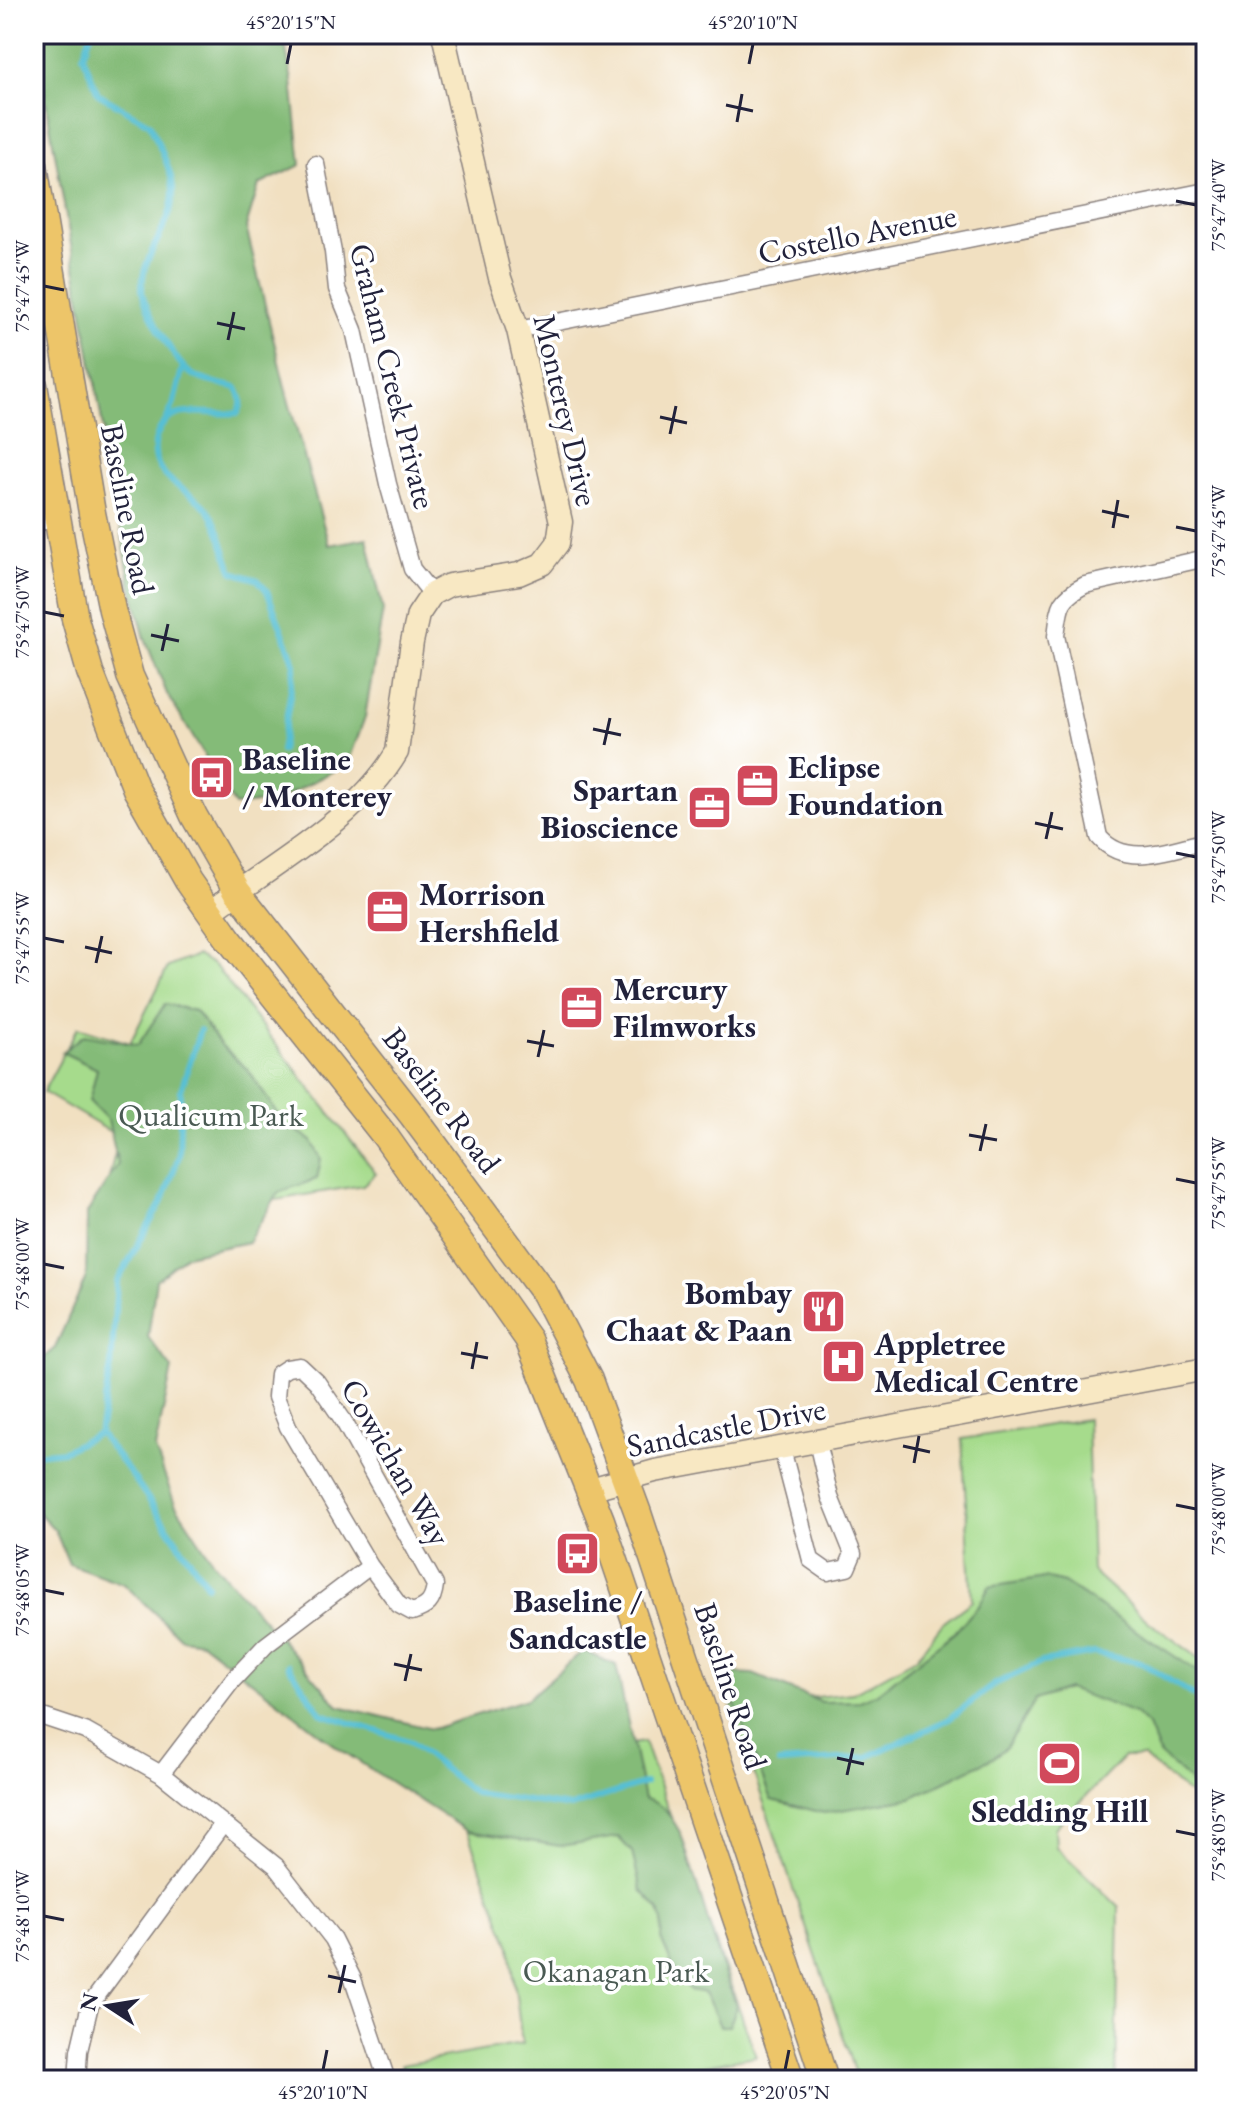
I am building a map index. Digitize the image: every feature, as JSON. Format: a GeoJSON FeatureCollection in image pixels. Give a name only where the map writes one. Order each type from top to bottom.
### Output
{"type":"FeatureCollection","features":[{"type":"Feature","properties":{"kind":"main road","name":"Baseline Road"},"geometry":{"type":"LineString","coordinates":[[34,165],[92,513],[130,676],[194,816],[237,891],[413,1116],[544,1293],[589,1380],[626,1479],[825,2080]]}},
{"type":"Feature","properties":{"kind":"main road"},"geometry":{"type":"LineString","coordinates":[[34,385],[45,521],[90,672],[136,789],[188,881],[228,938],[385,1136],[528,1339],[590,1489],[791,2080]]}},
{"type":"Feature","properties":{"kind":"street","name":"Monterey Drive"},"geometry":{"type":"LineString","coordinates":[[432,594],[449,585],[519,574],[542,564],[558,543],[559,510],[518,330],[500,278],[443,34]]}},
{"type":"Feature","properties":{"kind":"street","name":"Graham Creek Private"},"geometry":{"type":"LineString","coordinates":[[316,164],[337,289],[354,330],[388,484],[412,569],[432,594]]}},
{"type":"Feature","properties":{"kind":"street","name":"Costello Avenue"},"geometry":{"type":"LineString","coordinates":[[518,330],[1206,191]]}},
{"type":"Feature","properties":{"kind":"street"},"geometry":{"type":"LineString","coordinates":[[1206,558],[1085,585],[1069,593],[1061,603],[1056,636],[1099,837],[1108,848],[1127,855],[1149,854],[1206,841]]}},
{"type":"Feature","properties":{"kind":"street"},"geometry":{"type":"LineString","coordinates":[[211,911],[346,811],[367,793],[387,768],[397,752],[418,615],[432,594]]}},
{"type":"Feature","properties":{"kind":"street","name":"Cowichan Way"},"geometry":{"type":"LineString","coordinates":[[300,1366],[317,1382],[343,1420],[435,1585],[433,1598],[426,1608],[412,1612],[399,1605],[370,1566],[288,1427],[276,1397],[278,1374],[287,1368],[300,1366]]}},
{"type":"Feature","properties":{"kind":"street","name":"Sandcastle Drive"},"geometry":{"type":"LineString","coordinates":[[590,1489],[655,1471],[1206,1369]]}},
{"type":"Feature","properties":{"kind":"street"},"geometry":{"type":"LineString","coordinates":[[782,1449],[811,1560],[828,1572],[847,1568],[853,1554],[830,1497],[817,1442]]}},
{"type":"Feature","properties":{"kind":"street"},"geometry":{"type":"LineString","coordinates":[[161,1774],[232,1681],[266,1645],[370,1566]]}},
{"type":"Feature","properties":{"kind":"street"},"geometry":{"type":"LineString","coordinates":[[34,1714],[85,1731],[161,1774],[276,1866],[333,1939],[353,1979],[387,2080]]}},
{"type":"Feature","properties":{"kind":"street"},"geometry":{"type":"LineString","coordinates":[[77,2080],[79,2051],[90,2005],[223,1824]]}},
{"type":"Feature","properties":{"kind":"green space"},"geometry":{"type":"Polygon","coordinates":[[[34,34],[283,34],[292,81],[301,165],[259,185],[246,227],[287,395],[329,545],[367,538],[383,610],[365,717],[348,763],[279,800],[235,806],[167,694],[145,639],[130,581],[34,34]]]}},
{"type":"Feature","properties":{"kind":"green space","name":"Qualicum Park"},"geometry":{"type":"Polygon","coordinates":[[[197,955],[215,966],[376,1173],[363,1185],[96,1231],[119,1137],[43,1092],[78,1027],[130,1043],[168,967],[197,955]]]}},
{"type":"Feature","properties":{"kind":"green space"},"geometry":{"type":"Polygon","coordinates":[[[165,1004],[195,1011],[221,1045],[247,1069],[282,1120],[312,1141],[321,1159],[317,1179],[279,1192],[248,1242],[186,1255],[156,1280],[148,1337],[172,1369],[155,1449],[175,1504],[214,1563],[339,1706],[432,1729],[527,1699],[583,1651],[616,1665],[644,1799],[662,1807],[681,1834],[735,2002],[729,2026],[720,2026],[705,1993],[690,1990],[673,1967],[661,1939],[659,1910],[641,1890],[632,1852],[618,1837],[560,1846],[467,1831],[341,1750],[201,1642],[182,1639],[124,1584],[69,1564],[55,1530],[34,1508],[34,1366],[55,1348],[86,1277],[87,1213],[118,1164],[108,1120],[89,1101],[97,1069],[62,1052],[84,1035],[138,1045],[165,1004]]]}},
{"type":"Feature","properties":{"kind":"green space"},"geometry":{"type":"Polygon","coordinates":[[[1087,1419],[1092,1571],[1149,1622],[1206,1663],[1206,1807],[1143,1757],[1124,1757],[1055,1828],[1056,1847],[1119,1907],[1116,2080],[858,2080],[731,1706],[853,1693],[916,1658],[943,1623],[972,1601],[962,1439],[1087,1419]]]}},
{"type":"Feature","properties":{"kind":"green space"},"geometry":{"type":"Polygon","coordinates":[[[1045,1578],[1064,1583],[1206,1677],[1206,1815],[1189,1780],[1160,1755],[1148,1726],[1135,1713],[1068,1689],[1035,1700],[1007,1746],[993,1758],[911,1798],[824,1813],[771,1800],[730,1692],[734,1673],[753,1674],[821,1702],[859,1701],[876,1694],[955,1632],[980,1604],[989,1587],[1045,1578]]]}},
{"type":"Feature","properties":{"kind":"green space","name":"Okanagan Park"},"geometry":{"type":"Polygon","coordinates":[[[644,1742],[756,2056],[620,2080],[404,2080],[401,2065],[522,2044],[510,1947],[447,1776],[644,1742]]]}},
{"type":"Feature","properties":{"kind":"waterway"},"geometry":{"type":"LineString","coordinates":[[91,34],[83,55],[98,94],[150,124],[172,180],[169,214],[143,275],[142,288],[147,307],[177,358],[190,373],[237,388],[241,398],[238,413],[192,412],[171,417],[157,435],[155,453],[166,476],[208,510],[233,572],[258,580],[267,591],[295,664],[281,751]]}},
{"type":"Feature","properties":{"kind":"waterway"},"geometry":{"type":"LineString","coordinates":[[166,420],[173,406],[183,366]]}},
{"type":"Feature","properties":{"kind":"waterway"},"geometry":{"type":"LineString","coordinates":[[34,1454],[64,1451],[99,1433],[111,1366],[117,1282],[164,1198],[179,1156],[181,1090],[200,1030]]}},
{"type":"Feature","properties":{"kind":"waterway"},"geometry":{"type":"LineString","coordinates":[[99,1433],[207,1585]]}},
{"type":"Feature","properties":{"kind":"waterway"},"geometry":{"type":"LineString","coordinates":[[779,1763],[867,1757],[949,1719],[995,1684],[1042,1662],[1094,1653],[1142,1663],[1206,1703]]}},
{"type":"Feature","properties":{"kind":"waterway"},"geometry":{"type":"LineString","coordinates":[[288,1665],[322,1714],[409,1741],[474,1793],[571,1807],[645,1783]]}},
{"type":"Feature","properties":{"kind":"place","name":"Baseline / Monterey"},"geometry":{"type":"Point","coordinates":[211,777]}},
{"type":"Feature","properties":{"kind":"place","name":"Eclipse Foundation"},"geometry":{"type":"Point","coordinates":[757,785]}},
{"type":"Feature","properties":{"kind":"place","name":"Spartan Bioscience"},"geometry":{"type":"Point","coordinates":[709,808]}},
{"type":"Feature","properties":{"kind":"place","name":"Morrison Hershfield"},"geometry":{"type":"Point","coordinates":[388,912]}},
{"type":"Feature","properties":{"kind":"place","name":"Mercury Filmworks"},"geometry":{"type":"Point","coordinates":[582,1007]}},
{"type":"Feature","properties":{"kind":"place","name":"Bombay Chaat & Paan"},"geometry":{"type":"Point","coordinates":[823,1311]}},
{"type":"Feature","properties":{"kind":"place","name":"Appletree Medical Centre"},"geometry":{"type":"Point","coordinates":[843,1362]}},
{"type":"Feature","properties":{"kind":"place","name":"Baseline / Sandcastle"},"geometry":{"type":"Point","coordinates":[578,1554]}},
{"type":"Feature","properties":{"kind":"place","name":"Sledding Hill"},"geometry":{"type":"Point","coordinates":[1060,1764]}}]}
